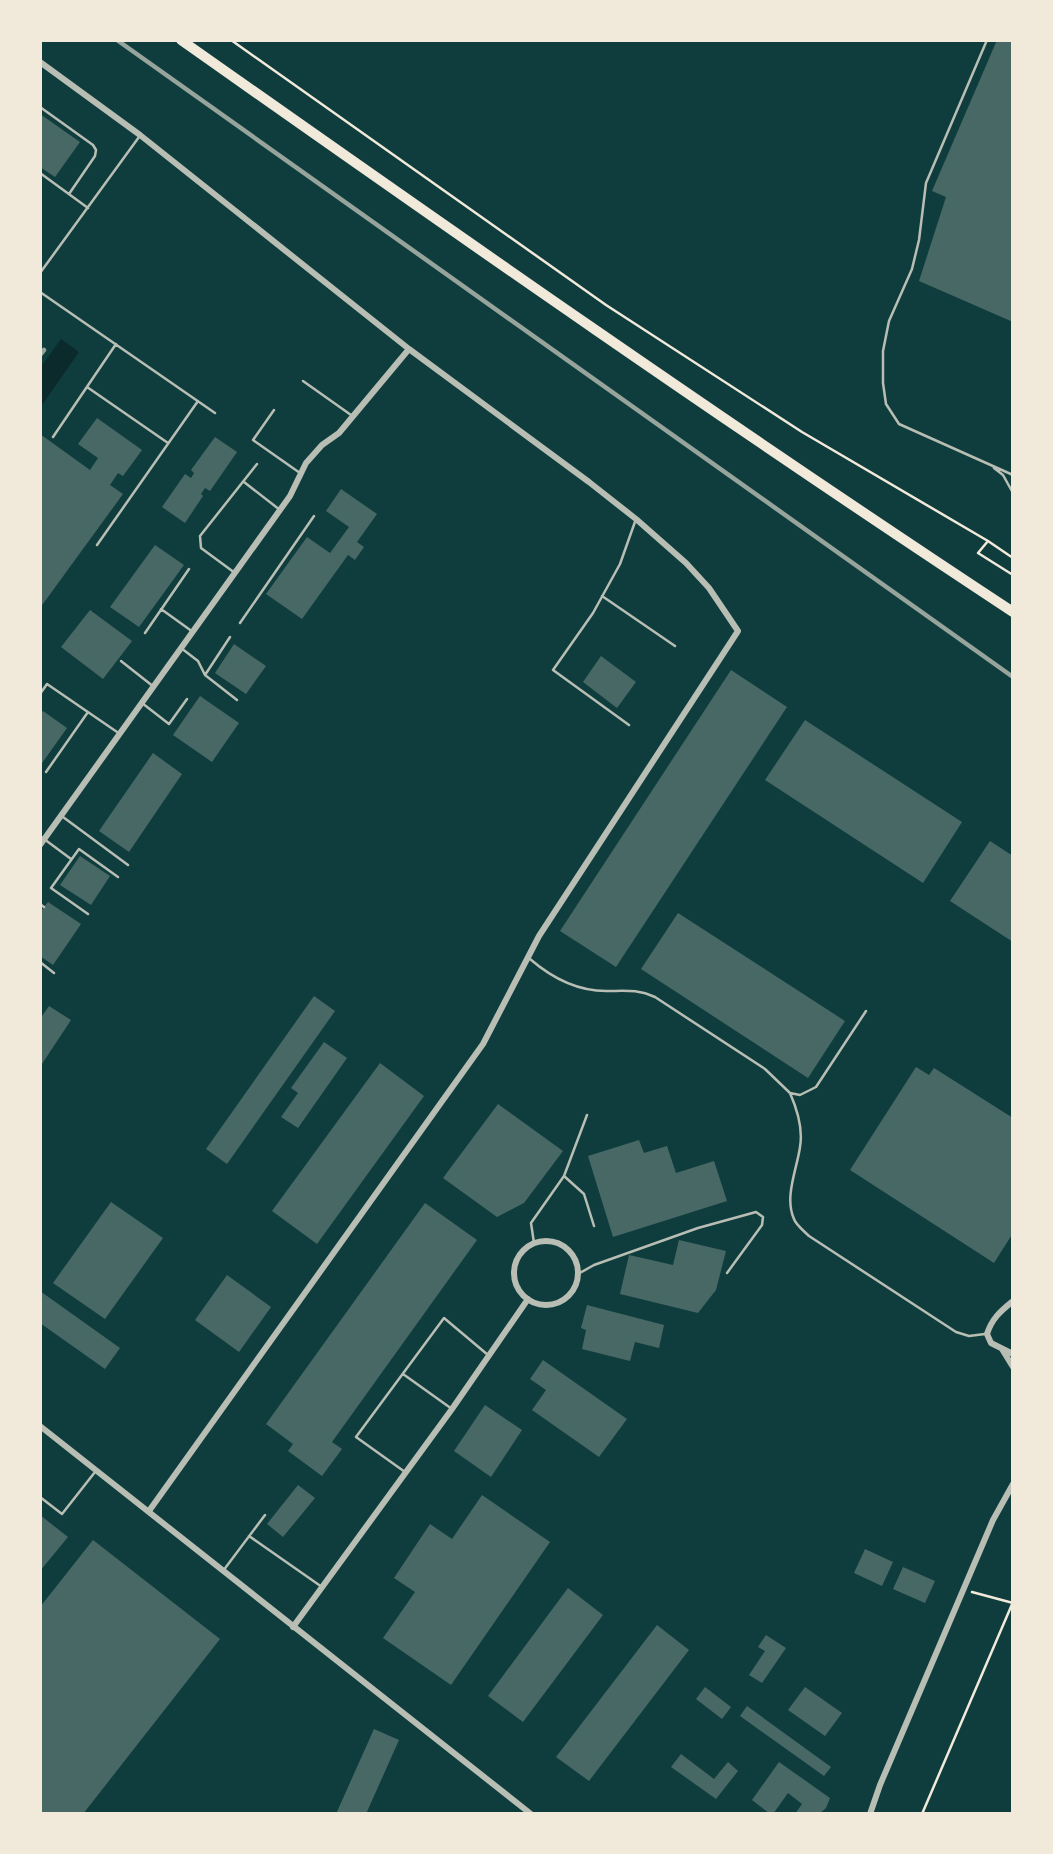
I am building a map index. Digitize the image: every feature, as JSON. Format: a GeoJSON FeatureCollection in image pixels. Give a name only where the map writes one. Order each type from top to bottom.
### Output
{"type":"FeatureCollection","features":[{"type":"Feature","properties":{"kind":"main road"},"geometry":{"type":"LineString","coordinates":[[181,40],[607,339],[818,484],[1013,612]]}},
{"type":"Feature","properties":{"kind":"street"},"geometry":{"type":"LineString","coordinates":[[40,62],[140,135],[409,349],[636,520],[686,563],[709,588],[738,631],[539,936],[483,1044],[149,1511]]}},
{"type":"Feature","properties":{"kind":"street"},"geometry":{"type":"LineString","coordinates":[[42,840],[235,573],[279,510],[306,463],[322,445],[339,433],[409,349]]}},
{"type":"Feature","properties":{"kind":"street"},"geometry":{"type":"LineString","coordinates":[[544,1241],[565,1247],[577,1264],[578,1274],[572,1293],[565,1299],[547,1305],[528,1299],[521,1292],[514,1274],[519,1256],[534,1243],[544,1241]]}},
{"type":"Feature","properties":{"kind":"street"},"geometry":{"type":"LineString","coordinates":[[293,1627],[452,1409],[528,1299]]}},
{"type":"Feature","properties":{"kind":"street"},"geometry":{"type":"LineString","coordinates":[[1013,1301],[997,1314],[990,1323],[987,1334],[991,1343],[1013,1354]]}},
{"type":"Feature","properties":{"kind":"street"},"geometry":{"type":"LineString","coordinates":[[1001,1348],[1013,1367]]}},
{"type":"Feature","properties":{"kind":"street"},"geometry":{"type":"LineString","coordinates":[[40,1426],[531,1814]]}},
{"type":"Feature","properties":{"kind":"street"},"geometry":{"type":"LineString","coordinates":[[870,1814],[993,1520],[1013,1485]]}},
{"type":"Feature","properties":{"kind":"lane"},"geometry":{"type":"LineString","coordinates":[[987,40],[926,183],[919,240],[912,269],[889,321],[883,351],[886,404],[899,424],[1013,475]]}},
{"type":"Feature","properties":{"kind":"lane"},"geometry":{"type":"LineString","coordinates":[[40,107],[93,145],[96,150],[69,194]]}},
{"type":"Feature","properties":{"kind":"lane"},"geometry":{"type":"LineString","coordinates":[[40,273],[140,135]]}},
{"type":"Feature","properties":{"kind":"lane"},"geometry":{"type":"LineString","coordinates":[[40,173],[88,208]]}},
{"type":"Feature","properties":{"kind":"lane"},"geometry":{"type":"LineString","coordinates":[[40,292],[215,413]]}},
{"type":"Feature","properties":{"kind":"lane"},"geometry":{"type":"LineString","coordinates":[[53,437],[116,344]]}},
{"type":"Feature","properties":{"kind":"lane"},"geometry":{"type":"LineString","coordinates":[[303,381],[353,417]]}},
{"type":"Feature","properties":{"kind":"lane"},"geometry":{"type":"LineString","coordinates":[[87,387],[169,443]]}},
{"type":"Feature","properties":{"kind":"lane"},"geometry":{"type":"LineString","coordinates":[[97,545],[198,401]]}},
{"type":"Feature","properties":{"kind":"lane"},"geometry":{"type":"LineString","coordinates":[[274,410],[253,440],[301,473]]}},
{"type":"Feature","properties":{"kind":"lane"},"geometry":{"type":"LineString","coordinates":[[235,573],[201,548],[200,536],[257,464]]}},
{"type":"Feature","properties":{"kind":"lane"},"geometry":{"type":"LineString","coordinates":[[992,466],[1003,475],[1013,493]]}},
{"type":"Feature","properties":{"kind":"lane"},"geometry":{"type":"LineString","coordinates":[[243,482],[279,510]]}},
{"type":"Feature","properties":{"kind":"lane"},"geometry":{"type":"LineString","coordinates":[[240,623],[314,516]]}},
{"type":"Feature","properties":{"kind":"lane"},"geometry":{"type":"LineString","coordinates":[[629,725],[553,670],[620,564],[636,520]]}},
{"type":"Feature","properties":{"kind":"lane"},"geometry":{"type":"LineString","coordinates":[[145,633],[189,569]]}},
{"type":"Feature","properties":{"kind":"lane"},"geometry":{"type":"LineString","coordinates":[[602,596],[675,646]]}},
{"type":"Feature","properties":{"kind":"lane"},"geometry":{"type":"LineString","coordinates":[[162,610],[193,632]]}},
{"type":"Feature","properties":{"kind":"lane"},"geometry":{"type":"LineString","coordinates":[[205,675],[230,637]]}},
{"type":"Feature","properties":{"kind":"lane"},"geometry":{"type":"LineString","coordinates":[[181,648],[198,662],[205,675],[237,699]]}},
{"type":"Feature","properties":{"kind":"lane"},"geometry":{"type":"LineString","coordinates":[[121,661],[154,687]]}},
{"type":"Feature","properties":{"kind":"lane"},"geometry":{"type":"LineString","coordinates":[[40,694],[47,684],[120,734]]}},
{"type":"Feature","properties":{"kind":"lane"},"geometry":{"type":"LineString","coordinates":[[142,703],[169,724],[187,699]]}},
{"type":"Feature","properties":{"kind":"lane"},"geometry":{"type":"LineString","coordinates":[[46,772],[88,712]]}},
{"type":"Feature","properties":{"kind":"lane"},"geometry":{"type":"LineString","coordinates":[[61,816],[128,865]]}},
{"type":"Feature","properties":{"kind":"lane"},"geometry":{"type":"LineString","coordinates":[[42,840],[71,859]]}},
{"type":"Feature","properties":{"kind":"lane"},"geometry":{"type":"LineString","coordinates":[[88,914],[51,888],[79,849],[118,877]]}},
{"type":"Feature","properties":{"kind":"lane"},"geometry":{"type":"LineString","coordinates":[[528,957],[544,971],[583,989],[641,990],[765,1069],[790,1093],[798,1111],[801,1145],[791,1199],[794,1219],[809,1236],[956,1332],[970,1336],[987,1334]]}},
{"type":"Feature","properties":{"kind":"lane"},"geometry":{"type":"LineString","coordinates":[[40,962],[54,973]]}},
{"type":"Feature","properties":{"kind":"lane"},"geometry":{"type":"LineString","coordinates":[[790,1093],[800,1095],[816,1087],[866,1011]]}},
{"type":"Feature","properties":{"kind":"lane"},"geometry":{"type":"LineString","coordinates":[[534,1243],[531,1223],[564,1176],[587,1115]]}},
{"type":"Feature","properties":{"kind":"lane"},"geometry":{"type":"LineString","coordinates":[[564,1176],[584,1194],[594,1226]]}},
{"type":"Feature","properties":{"kind":"lane"},"geometry":{"type":"LineString","coordinates":[[578,1274],[594,1265],[685,1232],[756,1212],[763,1217],[762,1225],[727,1273]]}},
{"type":"Feature","properties":{"kind":"lane"},"geometry":{"type":"LineString","coordinates":[[406,1473],[356,1437],[444,1318],[488,1354]]}},
{"type":"Feature","properties":{"kind":"lane"},"geometry":{"type":"LineString","coordinates":[[403,1374],[452,1409]]}},
{"type":"Feature","properties":{"kind":"lane"},"geometry":{"type":"LineString","coordinates":[[40,1497],[62,1514],[96,1470]]}},
{"type":"Feature","properties":{"kind":"lane"},"geometry":{"type":"LineString","coordinates":[[223,1571],[265,1515]]}},
{"type":"Feature","properties":{"kind":"lane"},"geometry":{"type":"LineString","coordinates":[[249,1536],[322,1587]]}},
{"type":"Feature","properties":{"kind":"path"},"geometry":{"type":"LineString","coordinates":[[231,40],[606,305],[802,432],[1013,558]]}},
{"type":"Feature","properties":{"kind":"path"},"geometry":{"type":"LineString","coordinates":[[988,541],[978,553],[1013,575]]}},
{"type":"Feature","properties":{"kind":"path"},"geometry":{"type":"LineString","coordinates":[[922,1814],[1013,1603],[963,1590]]}},
{"type":"Feature","properties":{"kind":"water"},"geometry":{"type":"Polygon","coordinates":[[[61,339],[79,352],[40,408],[40,368],[61,339]]]}},
{"type":"Feature","properties":{"kind":"building"},"geometry":{"type":"Polygon","coordinates":[[[997,40],[1013,40],[1013,322],[919,281],[946,197],[932,191],[997,40]]]}},
{"type":"Feature","properties":{"kind":"building"},"geometry":{"type":"Polygon","coordinates":[[[40,114],[80,142],[55,177],[40,167],[40,114]]]}},
{"type":"Feature","properties":{"kind":"building"},"geometry":{"type":"Polygon","coordinates":[[[97,418],[142,450],[123,476],[118,473],[110,485],[123,494],[40,608],[40,434],[90,470],[98,458],[78,444],[97,418]]]}},
{"type":"Feature","properties":{"kind":"building"},"geometry":{"type":"Polygon","coordinates":[[[215,437],[237,452],[210,491],[205,488],[201,494],[203,496],[185,523],[162,507],[185,474],[191,478],[194,473],[191,470],[215,437]]]}},
{"type":"Feature","properties":{"kind":"building"},"geometry":{"type":"Polygon","coordinates":[[[341,489],[377,514],[357,542],[364,547],[355,560],[348,555],[302,619],[266,594],[307,537],[330,553],[349,527],[326,511],[341,489]]]}},
{"type":"Feature","properties":{"kind":"building"},"geometry":{"type":"Polygon","coordinates":[[[155,545],[184,565],[139,627],[110,607],[155,545]]]}},
{"type":"Feature","properties":{"kind":"building"},"geometry":{"type":"Polygon","coordinates":[[[90,610],[132,641],[103,679],[61,647],[90,610]]]}},
{"type":"Feature","properties":{"kind":"building"},"geometry":{"type":"Polygon","coordinates":[[[234,644],[266,666],[246,694],[215,673],[234,644]]]}},
{"type":"Feature","properties":{"kind":"building"},"geometry":{"type":"Polygon","coordinates":[[[601,656],[636,682],[617,708],[583,682],[601,656]]]}},
{"type":"Feature","properties":{"kind":"building"},"geometry":{"type":"Polygon","coordinates":[[[731,670],[787,707],[616,967],[560,931],[731,670]]]}},
{"type":"Feature","properties":{"kind":"building"},"geometry":{"type":"Polygon","coordinates":[[[200,696],[239,723],[212,762],[173,735],[200,696]]]}},
{"type":"Feature","properties":{"kind":"building"},"geometry":{"type":"Polygon","coordinates":[[[43,711],[67,728],[40,766],[40,715],[43,711]]]}},
{"type":"Feature","properties":{"kind":"building"},"geometry":{"type":"Polygon","coordinates":[[[805,720],[962,822],[923,883],[765,780],[805,720]]]}},
{"type":"Feature","properties":{"kind":"building"},"geometry":{"type":"Polygon","coordinates":[[[153,753],[182,774],[129,852],[99,831],[153,753]]]}},
{"type":"Feature","properties":{"kind":"building"},"geometry":{"type":"Polygon","coordinates":[[[990,841],[1013,856],[1013,942],[950,901],[990,841]]]}},
{"type":"Feature","properties":{"kind":"building"},"geometry":{"type":"Polygon","coordinates":[[[80,856],[110,876],[91,905],[60,885],[80,856]]]}},
{"type":"Feature","properties":{"kind":"building"},"geometry":{"type":"Polygon","coordinates":[[[48,902],[81,924],[53,965],[40,956],[40,912],[48,902]]]}},
{"type":"Feature","properties":{"kind":"building"},"geometry":{"type":"Polygon","coordinates":[[[678,913],[845,1021],[808,1078],[641,969],[678,913]]]}},
{"type":"Feature","properties":{"kind":"building"},"geometry":{"type":"Polygon","coordinates":[[[314,996],[335,1011],[227,1164],[206,1149],[314,996]]]}},
{"type":"Feature","properties":{"kind":"building"},"geometry":{"type":"Polygon","coordinates":[[[49,1006],[71,1020],[40,1067],[40,1019],[49,1006]]]}},
{"type":"Feature","properties":{"kind":"building"},"geometry":{"type":"Polygon","coordinates":[[[324,1042],[347,1058],[298,1128],[281,1117],[298,1093],[291,1088],[324,1042]]]}},
{"type":"Feature","properties":{"kind":"building"},"geometry":{"type":"Polygon","coordinates":[[[380,1063],[424,1096],[317,1244],[272,1211],[380,1063]]]}},
{"type":"Feature","properties":{"kind":"building"},"geometry":{"type":"Polygon","coordinates":[[[916,1067],[929,1075],[934,1068],[1013,1118],[1013,1233],[994,1263],[850,1170],[916,1067]]]}},
{"type":"Feature","properties":{"kind":"building"},"geometry":{"type":"Polygon","coordinates":[[[498,1104],[563,1151],[524,1203],[497,1217],[443,1178],[498,1104]]]}},
{"type":"Feature","properties":{"kind":"building"},"geometry":{"type":"Polygon","coordinates":[[[639,1140],[644,1153],[667,1146],[676,1173],[714,1161],[727,1201],[613,1237],[588,1156],[639,1140]]]}},
{"type":"Feature","properties":{"kind":"building"},"geometry":{"type":"Polygon","coordinates":[[[111,1202],[163,1238],[105,1319],[53,1283],[111,1202]]]}},
{"type":"Feature","properties":{"kind":"building"},"geometry":{"type":"Polygon","coordinates":[[[425,1203],[477,1240],[332,1442],[342,1449],[322,1476],[288,1451],[293,1444],[266,1424],[425,1203]]]}},
{"type":"Feature","properties":{"kind":"building"},"geometry":{"type":"Polygon","coordinates":[[[679,1240],[726,1251],[716,1290],[698,1313],[620,1294],[629,1255],[673,1265],[679,1240]]]}},
{"type":"Feature","properties":{"kind":"building"},"geometry":{"type":"Polygon","coordinates":[[[227,1275],[271,1307],[239,1352],[195,1320],[227,1275]]]}},
{"type":"Feature","properties":{"kind":"building"},"geometry":{"type":"Polygon","coordinates":[[[40,1291],[120,1348],[105,1369],[40,1323],[40,1291]]]}},
{"type":"Feature","properties":{"kind":"building"},"geometry":{"type":"Polygon","coordinates":[[[587,1305],[664,1325],[659,1348],[635,1342],[630,1361],[582,1349],[586,1330],[581,1328],[587,1305]]]}},
{"type":"Feature","properties":{"kind":"building"},"geometry":{"type":"Polygon","coordinates":[[[543,1360],[627,1419],[599,1457],[532,1410],[546,1390],[530,1379],[543,1360]]]}},
{"type":"Feature","properties":{"kind":"building"},"geometry":{"type":"Polygon","coordinates":[[[485,1405],[522,1430],[491,1477],[454,1451],[485,1405]]]}},
{"type":"Feature","properties":{"kind":"building"},"geometry":{"type":"Polygon","coordinates":[[[298,1485],[315,1498],[283,1537],[267,1524],[298,1485]]]}},
{"type":"Feature","properties":{"kind":"building"},"geometry":{"type":"Polygon","coordinates":[[[482,1495],[550,1542],[451,1685],[383,1638],[415,1592],[394,1578],[430,1524],[452,1539],[482,1495]]]}},
{"type":"Feature","properties":{"kind":"building"},"geometry":{"type":"Polygon","coordinates":[[[40,1515],[68,1537],[40,1571],[40,1515]]]}},
{"type":"Feature","properties":{"kind":"building"},"geometry":{"type":"Polygon","coordinates":[[[93,1540],[220,1639],[83,1814],[40,1814],[40,1607],[93,1540]]]}},
{"type":"Feature","properties":{"kind":"building"},"geometry":{"type":"Polygon","coordinates":[[[865,1549],[893,1562],[882,1586],[854,1573],[865,1549]]]}},
{"type":"Feature","properties":{"kind":"building"},"geometry":{"type":"Polygon","coordinates":[[[903,1567],[935,1581],[925,1603],[893,1589],[903,1567]]]}},
{"type":"Feature","properties":{"kind":"building"},"geometry":{"type":"Polygon","coordinates":[[[568,1588],[603,1615],[523,1722],[488,1696],[568,1588]]]}},
{"type":"Feature","properties":{"kind":"building"},"geometry":{"type":"Polygon","coordinates":[[[657,1625],[689,1650],[589,1781],[556,1757],[657,1625]]]}},
{"type":"Feature","properties":{"kind":"building"},"geometry":{"type":"Polygon","coordinates":[[[766,1635],[786,1648],[762,1683],[749,1675],[765,1651],[758,1647],[766,1635]]]}},
{"type":"Feature","properties":{"kind":"building"},"geometry":{"type":"Polygon","coordinates":[[[705,1687],[731,1707],[722,1719],[696,1699],[705,1687]]]}},
{"type":"Feature","properties":{"kind":"building"},"geometry":{"type":"Polygon","coordinates":[[[805,1687],[842,1713],[825,1736],[788,1710],[805,1687]]]}},
{"type":"Feature","properties":{"kind":"building"},"geometry":{"type":"Polygon","coordinates":[[[747,1706],[831,1767],[824,1776],[740,1716],[747,1706]]]}},
{"type":"Feature","properties":{"kind":"building"},"geometry":{"type":"Polygon","coordinates":[[[374,1729],[399,1740],[366,1814],[336,1814],[374,1729]]]}},
{"type":"Feature","properties":{"kind":"building"},"geometry":{"type":"Polygon","coordinates":[[[681,1754],[714,1779],[728,1762],[738,1771],[716,1799],[671,1767],[681,1754]]]}},
{"type":"Feature","properties":{"kind":"building"},"geometry":{"type":"Polygon","coordinates":[[[779,1762],[830,1798],[826,1808],[819,1814],[795,1814],[802,1804],[788,1793],[773,1814],[770,1814],[752,1800],[779,1762]]]}},
{"type":"Feature","properties":{"kind":"railway"},"geometry":{"type":"LineString","coordinates":[[117,40],[1013,677]]}},
{"type":"Feature","properties":{"kind":"railway"},"geometry":{"type":"LineString","coordinates":[[40,355],[44,350]]}}]}
